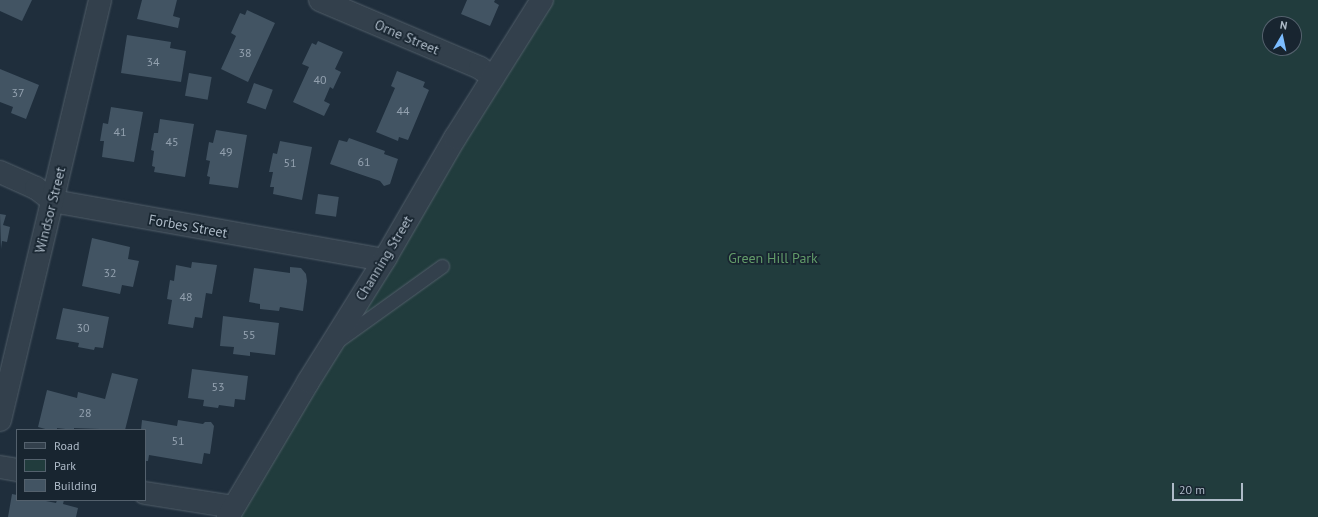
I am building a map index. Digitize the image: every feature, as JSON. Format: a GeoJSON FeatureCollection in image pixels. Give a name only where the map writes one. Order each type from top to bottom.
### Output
{"type":"FeatureCollection","features":[{"type":"Feature","properties":{"kind":"street","name":"Windsor Street"},"geometry":{"type":"LineString","coordinates":[[0,420],[16,347],[53,201],[100,0]]}},
{"type":"Feature","properties":{"kind":"street","name":"Orne Street"},"geometry":{"type":"LineString","coordinates":[[320,0],[480,68],[493,77]]}},
{"type":"Feature","properties":{"kind":"street","name":"Channing Street"},"geometry":{"type":"LineString","coordinates":[[231,512],[330,346],[384,260],[455,138],[542,0]]}},
{"type":"Feature","properties":{"kind":"street","name":"Forbes Street"},"geometry":{"type":"LineString","coordinates":[[0,172],[36,188],[53,201],[384,260]]}},
{"type":"Feature","properties":{"kind":"street"},"geometry":{"type":"LineString","coordinates":[[0,467],[16,470]]}},
{"type":"Feature","properties":{"kind":"street"},"geometry":{"type":"LineString","coordinates":[[146,493],[231,512]]}},
{"type":"Feature","properties":{"kind":"lane"},"geometry":{"type":"LineString","coordinates":[[330,346],[442,266]]}},
{"type":"Feature","properties":{"kind":"green space","name":"Green Hill Park"},"geometry":{"type":"Polygon","coordinates":[[[542,0],[1318,0],[1318,517],[228,517],[542,0]]]}},
{"type":"Feature","properties":{"kind":"building"},"geometry":{"type":"Polygon","coordinates":[[[0,0],[32,0],[22,21],[0,11],[0,0]]]}},
{"type":"Feature","properties":{"kind":"building"},"geometry":{"type":"Polygon","coordinates":[[[142,0],[177,0],[173,16],[180,18],[178,28],[137,19],[142,0]]]}},
{"type":"Feature","properties":{"kind":"building"},"geometry":{"type":"Polygon","coordinates":[[[467,0],[495,0],[494,2],[499,5],[490,26],[461,14],[467,0]]]}},
{"type":"Feature","properties":{"kind":"building"},"geometry":{"type":"Polygon","coordinates":[[[247,10],[275,23],[248,82],[221,69],[236,36],[231,33],[240,13],[245,15],[247,10]]]}},
{"type":"Feature","properties":{"kind":"building"},"geometry":{"type":"Polygon","coordinates":[[[127,35],[171,42],[170,48],[186,51],[181,82],[121,73],[127,35]]]}},
{"type":"Feature","properties":{"kind":"building"},"geometry":{"type":"Polygon","coordinates":[[[318,41],[343,52],[335,69],[341,72],[333,89],[330,87],[324,101],[330,104],[324,116],[293,102],[309,67],[302,64],[312,43],[316,45],[318,41]]]}},
{"type":"Feature","properties":{"kind":"building"},"geometry":{"type":"Polygon","coordinates":[[[0,69],[39,85],[26,119],[11,113],[13,107],[0,102],[0,69]]]}},
{"type":"Feature","properties":{"kind":"building"},"geometry":{"type":"Polygon","coordinates":[[[397,71],[425,82],[423,87],[429,90],[408,140],[399,137],[398,141],[376,132],[395,88],[391,86],[397,71]]]}},
{"type":"Feature","properties":{"kind":"building"},"geometry":{"type":"Polygon","coordinates":[[[189,73],[212,77],[208,100],[185,96],[189,73]]]}},
{"type":"Feature","properties":{"kind":"building"},"geometry":{"type":"Polygon","coordinates":[[[254,83],[273,90],[266,110],[247,103],[254,83]]]}},
{"type":"Feature","properties":{"kind":"building"},"geometry":{"type":"Polygon","coordinates":[[[111,107],[143,112],[134,162],[102,157],[104,141],[100,141],[103,123],[108,124],[111,107]]]}},
{"type":"Feature","properties":{"kind":"building"},"geometry":{"type":"Polygon","coordinates":[[[160,119],[194,124],[185,177],[154,172],[155,167],[152,166],[154,151],[151,150],[154,133],[158,133],[160,119]]]}},
{"type":"Feature","properties":{"kind":"building"},"geometry":{"type":"Polygon","coordinates":[[[216,130],[247,135],[238,188],[209,184],[210,177],[207,176],[210,161],[206,160],[209,142],[213,143],[216,130]]]}},
{"type":"Feature","properties":{"kind":"building"},"geometry":{"type":"Polygon","coordinates":[[[349,138],[385,151],[384,154],[398,159],[390,184],[384,186],[380,181],[330,164],[339,140],[347,142],[349,138]]]}},
{"type":"Feature","properties":{"kind":"building"},"geometry":{"type":"Polygon","coordinates":[[[280,141],[312,147],[302,200],[273,194],[274,187],[270,187],[273,172],[269,172],[273,153],[277,154],[280,141]]]}},
{"type":"Feature","properties":{"kind":"building"},"geometry":{"type":"Polygon","coordinates":[[[318,194],[339,197],[336,217],[315,214],[318,194]]]}},
{"type":"Feature","properties":{"kind":"building"},"geometry":{"type":"Polygon","coordinates":[[[0,214],[6,215],[3,225],[10,227],[7,242],[2,241],[1,249],[0,214]]]}},
{"type":"Feature","properties":{"kind":"building"},"geometry":{"type":"Polygon","coordinates":[[[92,238],[130,247],[128,259],[139,261],[133,287],[122,285],[120,294],[82,286],[92,238]]]}},
{"type":"Feature","properties":{"kind":"building"},"geometry":{"type":"Polygon","coordinates":[[[192,262],[217,265],[212,294],[206,293],[202,318],[195,317],[193,328],[168,324],[172,300],[167,299],[170,280],[174,281],[176,265],[191,268],[192,262]]]}},
{"type":"Feature","properties":{"kind":"building"},"geometry":{"type":"Polygon","coordinates":[[[290,267],[301,268],[306,274],[307,281],[303,311],[280,307],[279,311],[260,309],[260,304],[249,302],[254,268],[290,273],[290,267]]]}},
{"type":"Feature","properties":{"kind":"building"},"geometry":{"type":"Polygon","coordinates":[[[63,308],[109,317],[103,348],[95,347],[94,350],[78,347],[79,343],[56,339],[63,308]]]}},
{"type":"Feature","properties":{"kind":"building"},"geometry":{"type":"Polygon","coordinates":[[[223,316],[279,323],[275,355],[250,352],[250,356],[233,354],[234,347],[220,346],[223,316]]]}},
{"type":"Feature","properties":{"kind":"building"},"geometry":{"type":"Polygon","coordinates":[[[192,369],[248,376],[245,400],[235,399],[234,407],[219,405],[218,408],[203,406],[204,400],[188,398],[192,369]]]}},
{"type":"Feature","properties":{"kind":"building"},"geometry":{"type":"Polygon","coordinates":[[[112,373],[138,379],[125,429],[45,429],[38,427],[47,390],[77,398],[78,392],[105,399],[112,373]]]}},
{"type":"Feature","properties":{"kind":"building"},"geometry":{"type":"Polygon","coordinates":[[[142,420],[177,426],[178,420],[203,424],[205,422],[211,422],[214,426],[210,454],[204,453],[202,464],[149,455],[148,461],[146,461],[146,429],[141,429],[142,420]]]}},
{"type":"Feature","properties":{"kind":"building"},"geometry":{"type":"Polygon","coordinates":[[[12,494],[16,495],[16,501],[46,501],[56,503],[57,501],[64,501],[63,504],[78,508],[76,517],[8,517],[12,494]]]}}]}
